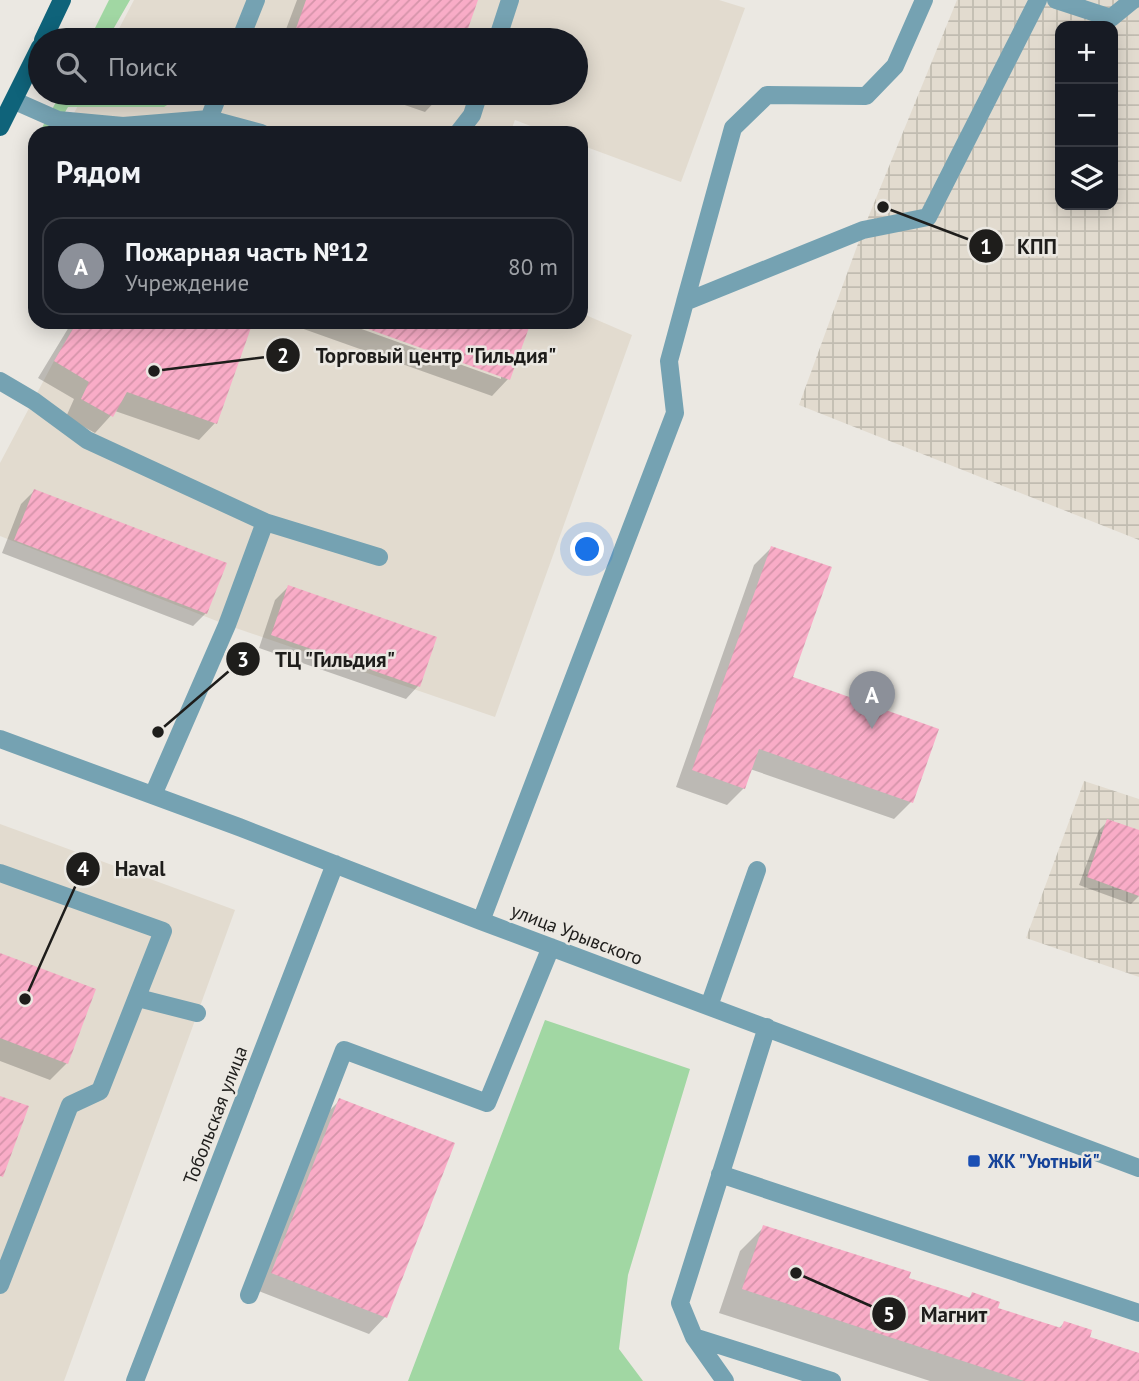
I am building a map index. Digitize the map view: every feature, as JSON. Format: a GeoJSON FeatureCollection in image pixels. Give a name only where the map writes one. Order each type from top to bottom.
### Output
{"type":"FeatureCollection","features":[{"type":"Feature","properties":{"kind":"main road"},"geometry":{"type":"LineString","coordinates":[[49,28],[62,0]]}},
{"type":"Feature","properties":{"kind":"main road"},"geometry":{"type":"LineString","coordinates":[[0,127],[28,73]]}},
{"type":"Feature","properties":{"kind":"street"},"geometry":{"type":"LineString","coordinates":[[245,28],[256,0]]}},
{"type":"Feature","properties":{"kind":"street"},"geometry":{"type":"LineString","coordinates":[[500,28],[510,0]]}},
{"type":"Feature","properties":{"kind":"street"},"geometry":{"type":"LineString","coordinates":[[481,920],[675,413],[669,361],[733,128],[767,95],[866,96],[895,66],[924,0]]}},
{"type":"Feature","properties":{"kind":"street"},"geometry":{"type":"LineString","coordinates":[[685,302],[863,230],[928,217],[1038,0]]}},
{"type":"Feature","properties":{"kind":"street"},"geometry":{"type":"LineString","coordinates":[[1056,0],[1111,18],[1133,0]]}},
{"type":"Feature","properties":{"kind":"street"},"geometry":{"type":"LineString","coordinates":[[15,101],[58,120],[123,126],[209,119],[235,126]]}},
{"type":"Feature","properties":{"kind":"street"},"geometry":{"type":"LineString","coordinates":[[209,119],[214,105]]}},
{"type":"Feature","properties":{"kind":"street"},"geometry":{"type":"LineString","coordinates":[[463,126],[472,115],[475,105]]}},
{"type":"Feature","properties":{"kind":"street"},"geometry":{"type":"LineString","coordinates":[[0,381],[34,401],[87,440],[265,522],[379,557]]}},
{"type":"Feature","properties":{"kind":"street"},"geometry":{"type":"LineString","coordinates":[[153,795],[227,625],[265,522]]}},
{"type":"Feature","properties":{"kind":"street","name":"улица Урывского"},"geometry":{"type":"LineString","coordinates":[[0,739],[1139,1168]]}},
{"type":"Feature","properties":{"kind":"street","name":"Тобольская улица"},"geometry":{"type":"LineString","coordinates":[[135,1381],[335,864]]}},
{"type":"Feature","properties":{"kind":"street"},"geometry":{"type":"LineString","coordinates":[[709,1006],[757,870]]}},
{"type":"Feature","properties":{"kind":"street"},"geometry":{"type":"LineString","coordinates":[[0,873],[163,931],[100,1091],[70,1105],[0,1285]]}},
{"type":"Feature","properties":{"kind":"street"},"geometry":{"type":"LineString","coordinates":[[249,1295],[344,1050],[487,1103],[551,947]]}},
{"type":"Feature","properties":{"kind":"street"},"geometry":{"type":"LineString","coordinates":[[138,998],[197,1013]]}},
{"type":"Feature","properties":{"kind":"street"},"geometry":{"type":"LineString","coordinates":[[724,1381],[694,1337],[680,1303],[767,1027]]}},
{"type":"Feature","properties":{"kind":"street"},"geometry":{"type":"LineString","coordinates":[[720,1174],[1139,1313]]}},
{"type":"Feature","properties":{"kind":"street"},"geometry":{"type":"LineString","coordinates":[[694,1337],[832,1381]]}},
{"type":"Feature","properties":{"kind":"shaded area"},"geometry":{"type":"Polygon","coordinates":[[[134,0],[719,0],[745,8],[681,182],[588,148],[588,126],[531,126],[515,120],[513,126],[67,126],[78,105],[588,105],[588,28],[119,28],[134,0]]]}},
{"type":"Feature","properties":{"kind":"shaded area"},"geometry":{"type":"Polygon","coordinates":[[[957,0],[1139,0],[1139,540],[799,405],[863,230],[957,0]]]}},
{"type":"Feature","properties":{"kind":"shaded area"},"geometry":{"type":"Polygon","coordinates":[[[588,316],[632,335],[495,717],[227,625],[0,536],[0,463],[73,329],[588,329],[588,316]]]}},
{"type":"Feature","properties":{"kind":"shaded area"},"geometry":{"type":"Polygon","coordinates":[[[1084,781],[1139,799],[1139,977],[1026,938],[1084,781]]]}},
{"type":"Feature","properties":{"kind":"shaded area"},"geometry":{"type":"Polygon","coordinates":[[[0,824],[235,910],[64,1381],[0,1381],[0,824]]]}},
{"type":"Feature","properties":{"kind":"green space"},"geometry":{"type":"Polygon","coordinates":[[[109,0],[130,0],[114,28],[95,28],[109,0]]]}},
{"type":"Feature","properties":{"kind":"green space"},"geometry":{"type":"Polygon","coordinates":[[[54,105],[167,105],[68,107],[57,126],[43,126],[54,105]]]}},
{"type":"Feature","properties":{"kind":"green space"},"geometry":{"type":"Polygon","coordinates":[[[545,1020],[690,1069],[628,1275],[619,1349],[643,1381],[408,1381],[545,1020]]]}},
{"type":"Feature","properties":{"kind":"building"},"geometry":{"type":"Polygon","coordinates":[[[306,0],[478,0],[468,28],[296,28],[306,0]]]}},
{"type":"Feature","properties":{"kind":"building"},"geometry":{"type":"Polygon","coordinates":[[[73,329],[251,329],[217,424],[127,392],[113,417],[81,399],[89,382],[54,361],[73,329]]]}},
{"type":"Feature","properties":{"kind":"building"},"geometry":{"type":"Polygon","coordinates":[[[368,329],[528,329],[510,380],[368,329]]]}},
{"type":"Feature","properties":{"kind":"building"},"geometry":{"type":"Polygon","coordinates":[[[34,489],[227,563],[207,614],[14,540],[34,489]]]}},
{"type":"Feature","properties":{"kind":"building"},"geometry":{"type":"Polygon","coordinates":[[[771,546],[832,567],[793,677],[939,729],[913,803],[759,749],[745,789],[692,770],[771,546]]]}},
{"type":"Feature","properties":{"kind":"building"},"geometry":{"type":"Polygon","coordinates":[[[288,585],[437,637],[420,687],[271,635],[288,585]]]}},
{"type":"Feature","properties":{"kind":"building"},"geometry":{"type":"Polygon","coordinates":[[[1107,819],[1139,830],[1139,896],[1087,877],[1107,819]]]}},
{"type":"Feature","properties":{"kind":"building"},"geometry":{"type":"Polygon","coordinates":[[[0,953],[96,989],[68,1064],[0,1038],[0,953]]]}},
{"type":"Feature","properties":{"kind":"building"},"geometry":{"type":"Polygon","coordinates":[[[0,1096],[29,1106],[3,1177],[0,1176],[0,1096]]]}},
{"type":"Feature","properties":{"kind":"building"},"geometry":{"type":"Polygon","coordinates":[[[339,1098],[455,1143],[387,1318],[271,1273],[339,1098]]]}},
{"type":"Feature","properties":{"kind":"building"},"geometry":{"type":"Polygon","coordinates":[[[763,1225],[911,1272],[909,1278],[970,1298],[972,1292],[1000,1302],[998,1308],[1061,1328],[1064,1321],[1092,1330],[1090,1337],[1139,1353],[1139,1381],[1024,1381],[742,1289],[763,1225]]]}},
{"type":"Feature","properties":{"kind":"place","name":"КПП"},"geometry":{"type":"Point","coordinates":[883,207]}},
{"type":"Feature","properties":{"kind":"place","name":"Торговый центр \"Гильдия\""},"geometry":{"type":"Point","coordinates":[154,371]}},
{"type":"Feature","properties":{"kind":"place","name":"Пожарная часть №12"},"geometry":{"type":"Point","coordinates":[872,729]}},
{"type":"Feature","properties":{"kind":"place","name":"ТЦ \"Гильдия\""},"geometry":{"type":"Point","coordinates":[158,732]}},
{"type":"Feature","properties":{"kind":"place","name":"Haval"},"geometry":{"type":"Point","coordinates":[25,999]}},
{"type":"Feature","properties":{"kind":"place","name":"ЖК \"Уютный\""},"geometry":{"type":"Point","coordinates":[974,1161]}},
{"type":"Feature","properties":{"kind":"place","name":"Магнит"},"geometry":{"type":"Point","coordinates":[796,1273]}}]}
